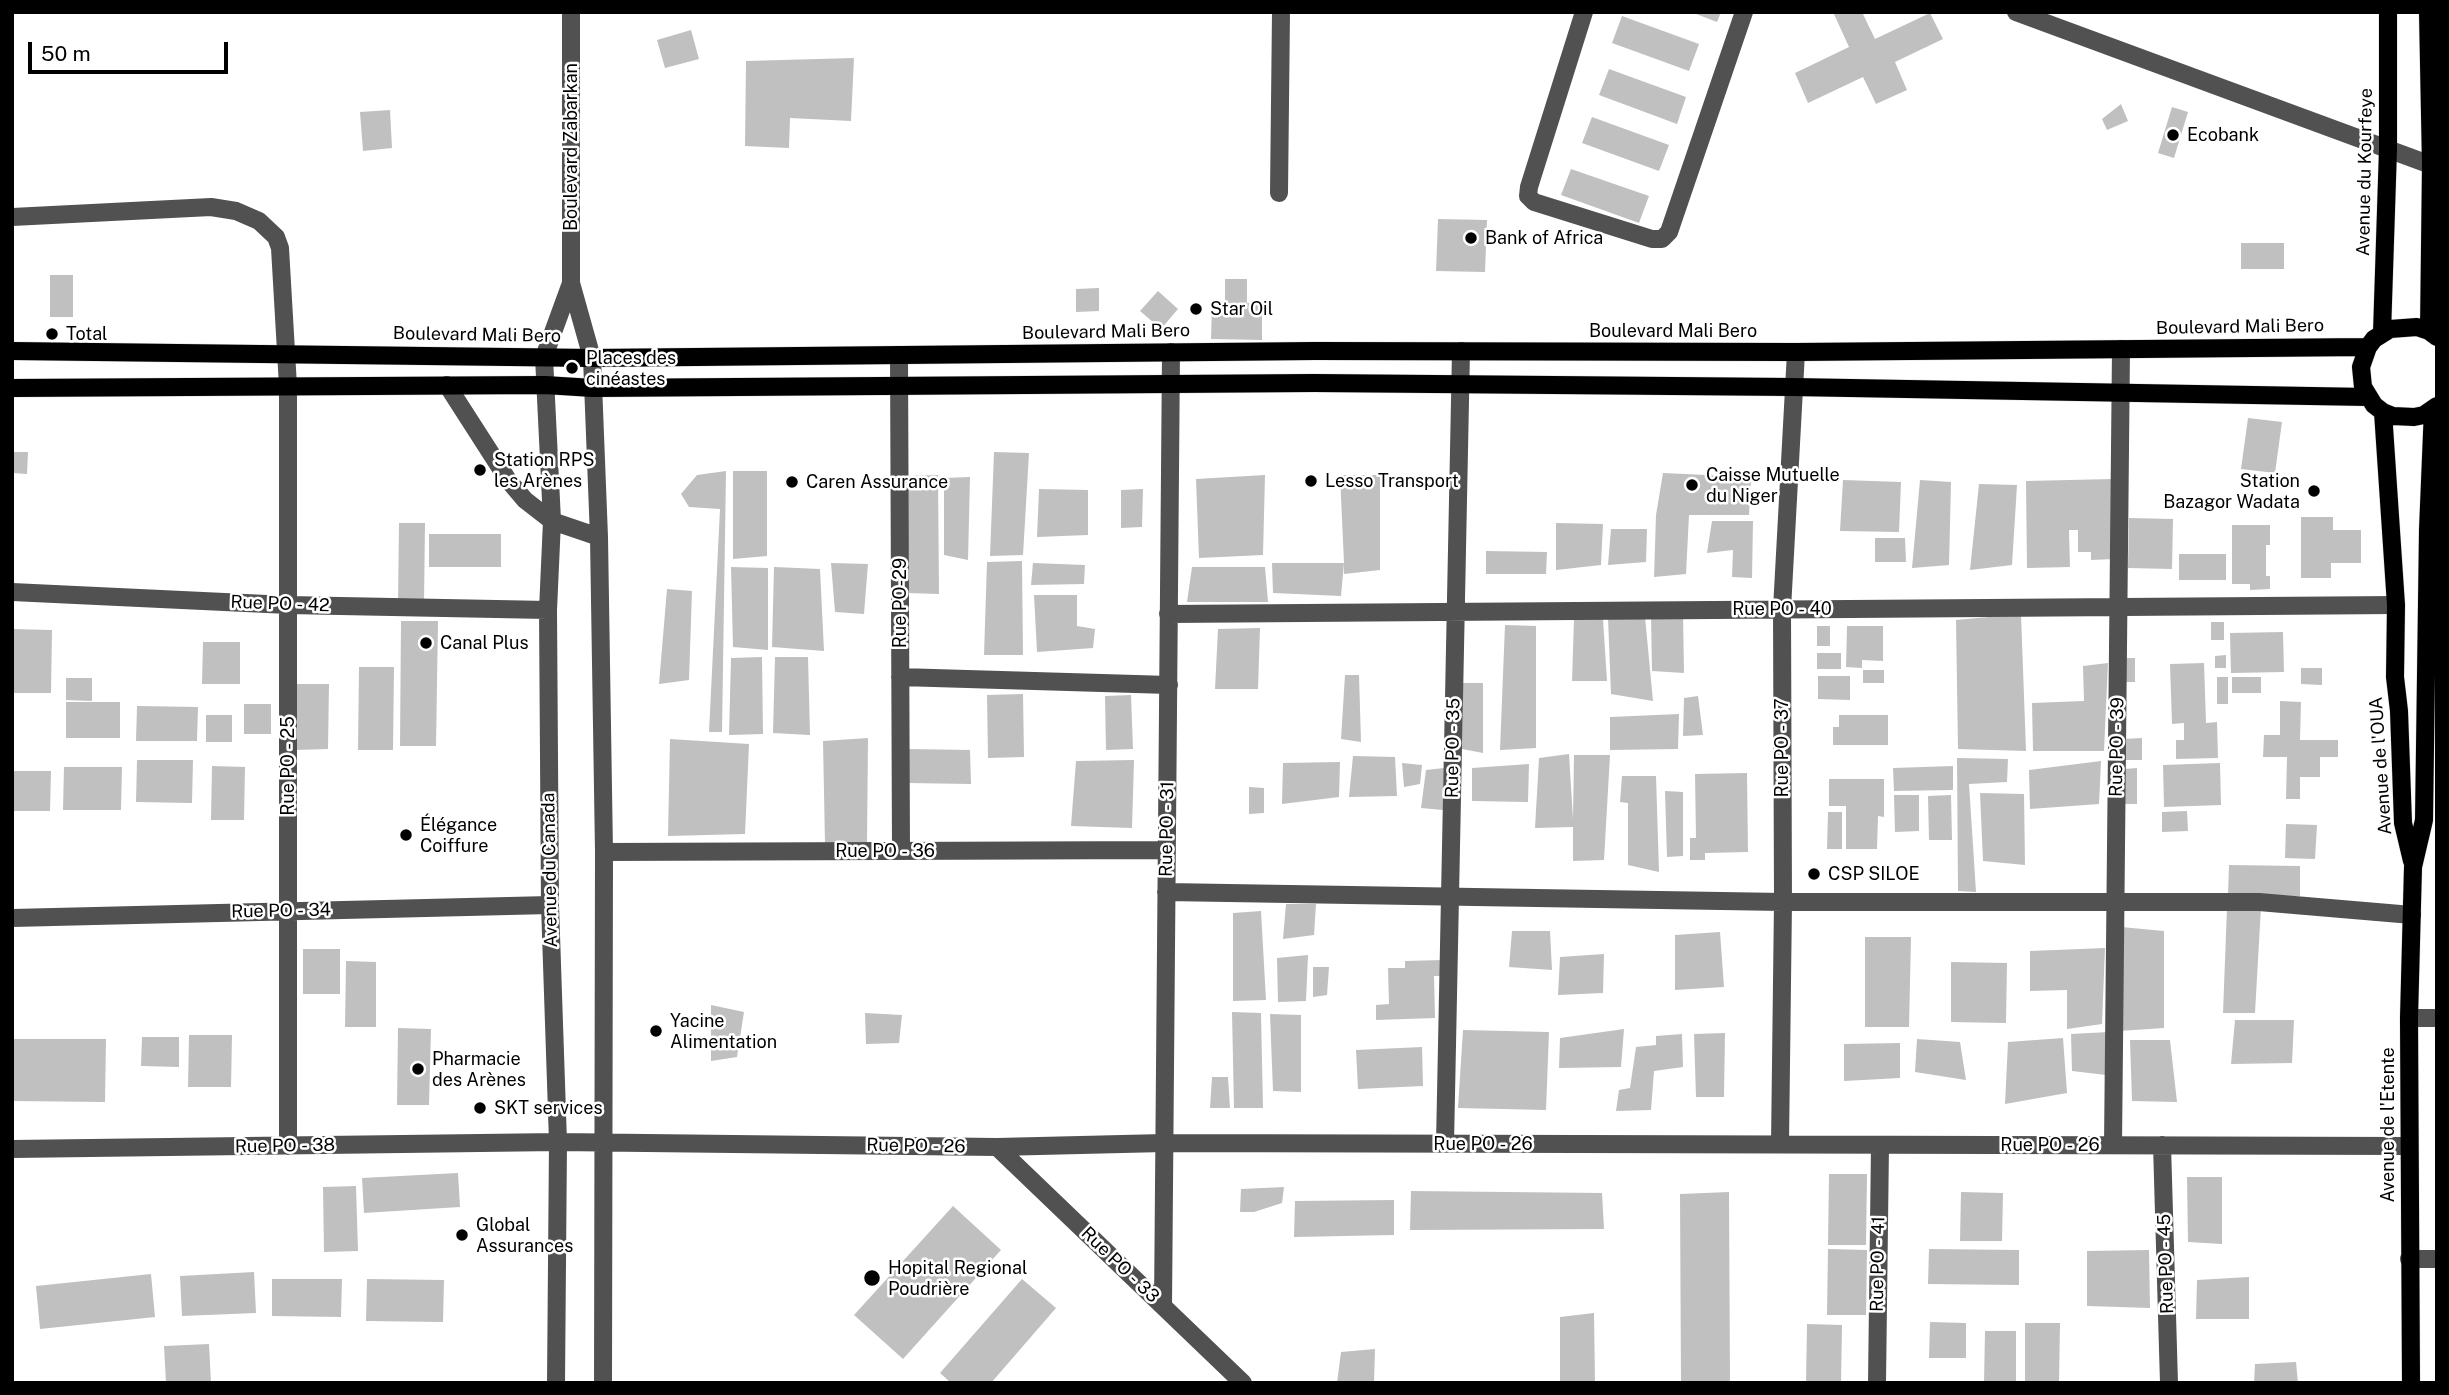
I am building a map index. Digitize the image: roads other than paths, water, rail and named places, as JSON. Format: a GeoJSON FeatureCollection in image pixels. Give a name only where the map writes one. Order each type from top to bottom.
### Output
{"type":"FeatureCollection","features":[{"type":"Feature","properties":{"kind":"main road","name":"Avenue du Kourfeye"},"geometry":{"type":"LineString","coordinates":[[2382,333],[2388,149],[2388,12]]}},
{"type":"Feature","properties":{"kind":"main road"},"geometry":{"type":"LineString","coordinates":[[2428,12],[2434,192],[2433,334],[2408,326],[2390,329],[2368,347],[2361,366],[2363,387],[2368,397],[2383,412],[2403,418],[2424,415],[2435,408]]}},
{"type":"Feature","properties":{"kind":"main road","name":"Boulevard Mali Bero"},"geometry":{"type":"LineString","coordinates":[[12,351],[592,358],[1315,351],[1796,352],[2368,347]]}},
{"type":"Feature","properties":{"kind":"main road"},"geometry":{"type":"LineString","coordinates":[[1314,383],[1315,351]]}},
{"type":"Feature","properties":{"kind":"main road"},"geometry":{"type":"LineString","coordinates":[[12,388],[545,385],[593,388],[1314,383],[1792,387],[2368,397]]}},
{"type":"Feature","properties":{"kind":"main road","name":"Avenue de l'OUA"},"geometry":{"type":"LineString","coordinates":[[2413,867],[2424,820],[2426,609],[2435,408]]}},
{"type":"Feature","properties":{"kind":"main road","name":"Avenue de l'OUA"},"geometry":{"type":"LineString","coordinates":[[2383,412],[2396,605],[2395,677],[2403,823],[2413,867]]}},
{"type":"Feature","properties":{"kind":"main road","name":"Avenue de l'Etente"},"geometry":{"type":"LineString","coordinates":[[2411,1383],[2409,1018],[2413,867]]}},
{"type":"Feature","properties":{"kind":"street","name":"Boulevard Zabarkan"},"geometry":{"type":"LineString","coordinates":[[571,12],[571,283],[592,358]]}},
{"type":"Feature","properties":{"kind":"street"},"geometry":{"type":"LineString","coordinates":[[1279,193],[1281,12]]}},
{"type":"Feature","properties":{"kind":"street"},"geometry":{"type":"LineString","coordinates":[[1584,12],[1528,196],[1534,202],[1652,239],[1662,239],[1670,232],[1744,12]]}},
{"type":"Feature","properties":{"kind":"street"},"geometry":{"type":"LineString","coordinates":[[2016,12],[2431,165]]}},
{"type":"Feature","properties":{"kind":"street","name":"Rue PO - 25"},"geometry":{"type":"LineString","coordinates":[[12,217],[211,207],[236,211],[259,221],[276,237],[280,248],[288,386],[288,1146]]}},
{"type":"Feature","properties":{"kind":"street","name":"Boulevard Zabarkan"},"geometry":{"type":"LineString","coordinates":[[544,358],[571,283]]}},
{"type":"Feature","properties":{"kind":"street","name":"Rue PO - 39"},"geometry":{"type":"LineString","coordinates":[[2113,1145],[2121,349]]}},
{"type":"Feature","properties":{"kind":"street","name":"Rue PO - 35"},"geometry":{"type":"LineString","coordinates":[[1445,1144],[1461,351]]}},
{"type":"Feature","properties":{"kind":"street","name":"Rue PO - 31"},"geometry":{"type":"LineString","coordinates":[[1163,1306],[1171,352]]}},
{"type":"Feature","properties":{"kind":"street","name":"Rue PO - 37"},"geometry":{"type":"LineString","coordinates":[[1780,1144],[1782,609],[1796,352]]}},
{"type":"Feature","properties":{"kind":"street","name":"Rue PO-29"},"geometry":{"type":"LineString","coordinates":[[899,355],[901,851]]}},
{"type":"Feature","properties":{"kind":"street","name":"Avenue du Canada"},"geometry":{"type":"LineString","coordinates":[[544,358],[552,521],[548,610],[550,905],[558,1142],[556,1383]]}},
{"type":"Feature","properties":{"kind":"street"},"geometry":{"type":"LineString","coordinates":[[592,358],[599,537],[604,852],[603,1383]]}},
{"type":"Feature","properties":{"kind":"street"},"geometry":{"type":"LineString","coordinates":[[447,385],[508,480],[524,500],[552,521],[599,537]]}},
{"type":"Feature","properties":{"kind":"street","name":"Rue PO - 42"},"geometry":{"type":"LineString","coordinates":[[12,592],[288,605],[548,610]]}},
{"type":"Feature","properties":{"kind":"street","name":"Rue PO - 40"},"geometry":{"type":"LineString","coordinates":[[1168,614],[2396,605]]}},
{"type":"Feature","properties":{"kind":"street"},"geometry":{"type":"LineString","coordinates":[[901,677],[1169,685]]}},
{"type":"Feature","properties":{"kind":"street","name":"Rue PO - 36"},"geometry":{"type":"LineString","coordinates":[[604,852],[1167,849]]}},
{"type":"Feature","properties":{"kind":"street"},"geometry":{"type":"LineString","coordinates":[[1166,892],[1783,902],[2259,902],[2412,915]]}},
{"type":"Feature","properties":{"kind":"street","name":"Rue PO - 34"},"geometry":{"type":"LineString","coordinates":[[12,918],[550,905]]}},
{"type":"Feature","properties":{"kind":"street"},"geometry":{"type":"LineString","coordinates":[[2409,1018],[2437,1018]]}},
{"type":"Feature","properties":{"kind":"street","name":"Rue PO - 26"},"geometry":{"type":"LineString","coordinates":[[558,1142],[998,1147],[1164,1143],[2409,1146]]}},
{"type":"Feature","properties":{"kind":"street","name":"Rue PO - 38"},"geometry":{"type":"LineString","coordinates":[[12,1149],[558,1142]]}},
{"type":"Feature","properties":{"kind":"street","name":"Rue PO - 41"},"geometry":{"type":"LineString","coordinates":[[1877,1383],[1880,1145]]}},
{"type":"Feature","properties":{"kind":"street","name":"Rue PO - 45"},"geometry":{"type":"LineString","coordinates":[[2162,1145],[2169,1383]]}},
{"type":"Feature","properties":{"kind":"street","name":"Rue PO - 33"},"geometry":{"type":"LineString","coordinates":[[998,1147],[1243,1383]]}},
{"type":"Feature","properties":{"kind":"street"},"geometry":{"type":"LineString","coordinates":[[2409,1259],[2437,1259]]}},
{"type":"Feature","properties":{"kind":"place","name":"Ecobank"},"geometry":{"type":"Point","coordinates":[2173,135]}},
{"type":"Feature","properties":{"kind":"place","name":"Bank of Africa"},"geometry":{"type":"Point","coordinates":[1471,238]}},
{"type":"Feature","properties":{"kind":"place","name":"Star Oil"},"geometry":{"type":"Point","coordinates":[1196,309]}},
{"type":"Feature","properties":{"kind":"place","name":"Total"},"geometry":{"type":"Point","coordinates":[52,334]}},
{"type":"Feature","properties":{"kind":"place","name":"Places des cinéastes"},"geometry":{"type":"Point","coordinates":[572,368]}},
{"type":"Feature","properties":{"kind":"place","name":"Station RPS les Arènes"},"geometry":{"type":"Point","coordinates":[480,470]}},
{"type":"Feature","properties":{"kind":"place","name":"Lesso Transport"},"geometry":{"type":"Point","coordinates":[1311,481]}},
{"type":"Feature","properties":{"kind":"place","name":"Caren Assurance"},"geometry":{"type":"Point","coordinates":[792,482]}},
{"type":"Feature","properties":{"kind":"place","name":"Caisse Mutuelle du Niger"},"geometry":{"type":"Point","coordinates":[1692,485]}},
{"type":"Feature","properties":{"kind":"place","name":"Station Bazagor Wadata"},"geometry":{"type":"Point","coordinates":[2314,491]}},
{"type":"Feature","properties":{"kind":"place","name":"Canal Plus"},"geometry":{"type":"Point","coordinates":[426,643]}},
{"type":"Feature","properties":{"kind":"place","name":"Élégance Coiffure"},"geometry":{"type":"Point","coordinates":[406,835]}},
{"type":"Feature","properties":{"kind":"place","name":"CSP SILOE"},"geometry":{"type":"Point","coordinates":[1814,874]}},
{"type":"Feature","properties":{"kind":"place","name":"Yacine Alimentation"},"geometry":{"type":"Point","coordinates":[656,1031]}},
{"type":"Feature","properties":{"kind":"place","name":"Pharmacie des Arènes"},"geometry":{"type":"Point","coordinates":[418,1069]}},
{"type":"Feature","properties":{"kind":"place","name":"SKT services"},"geometry":{"type":"Point","coordinates":[480,1108]}},
{"type":"Feature","properties":{"kind":"place","name":"Global Assurances"},"geometry":{"type":"Point","coordinates":[462,1235]}},
{"type":"Feature","properties":{"kind":"place","name":"Hopital Regional Poudrière"},"geometry":{"type":"Point","coordinates":[872,1278]}}]}
